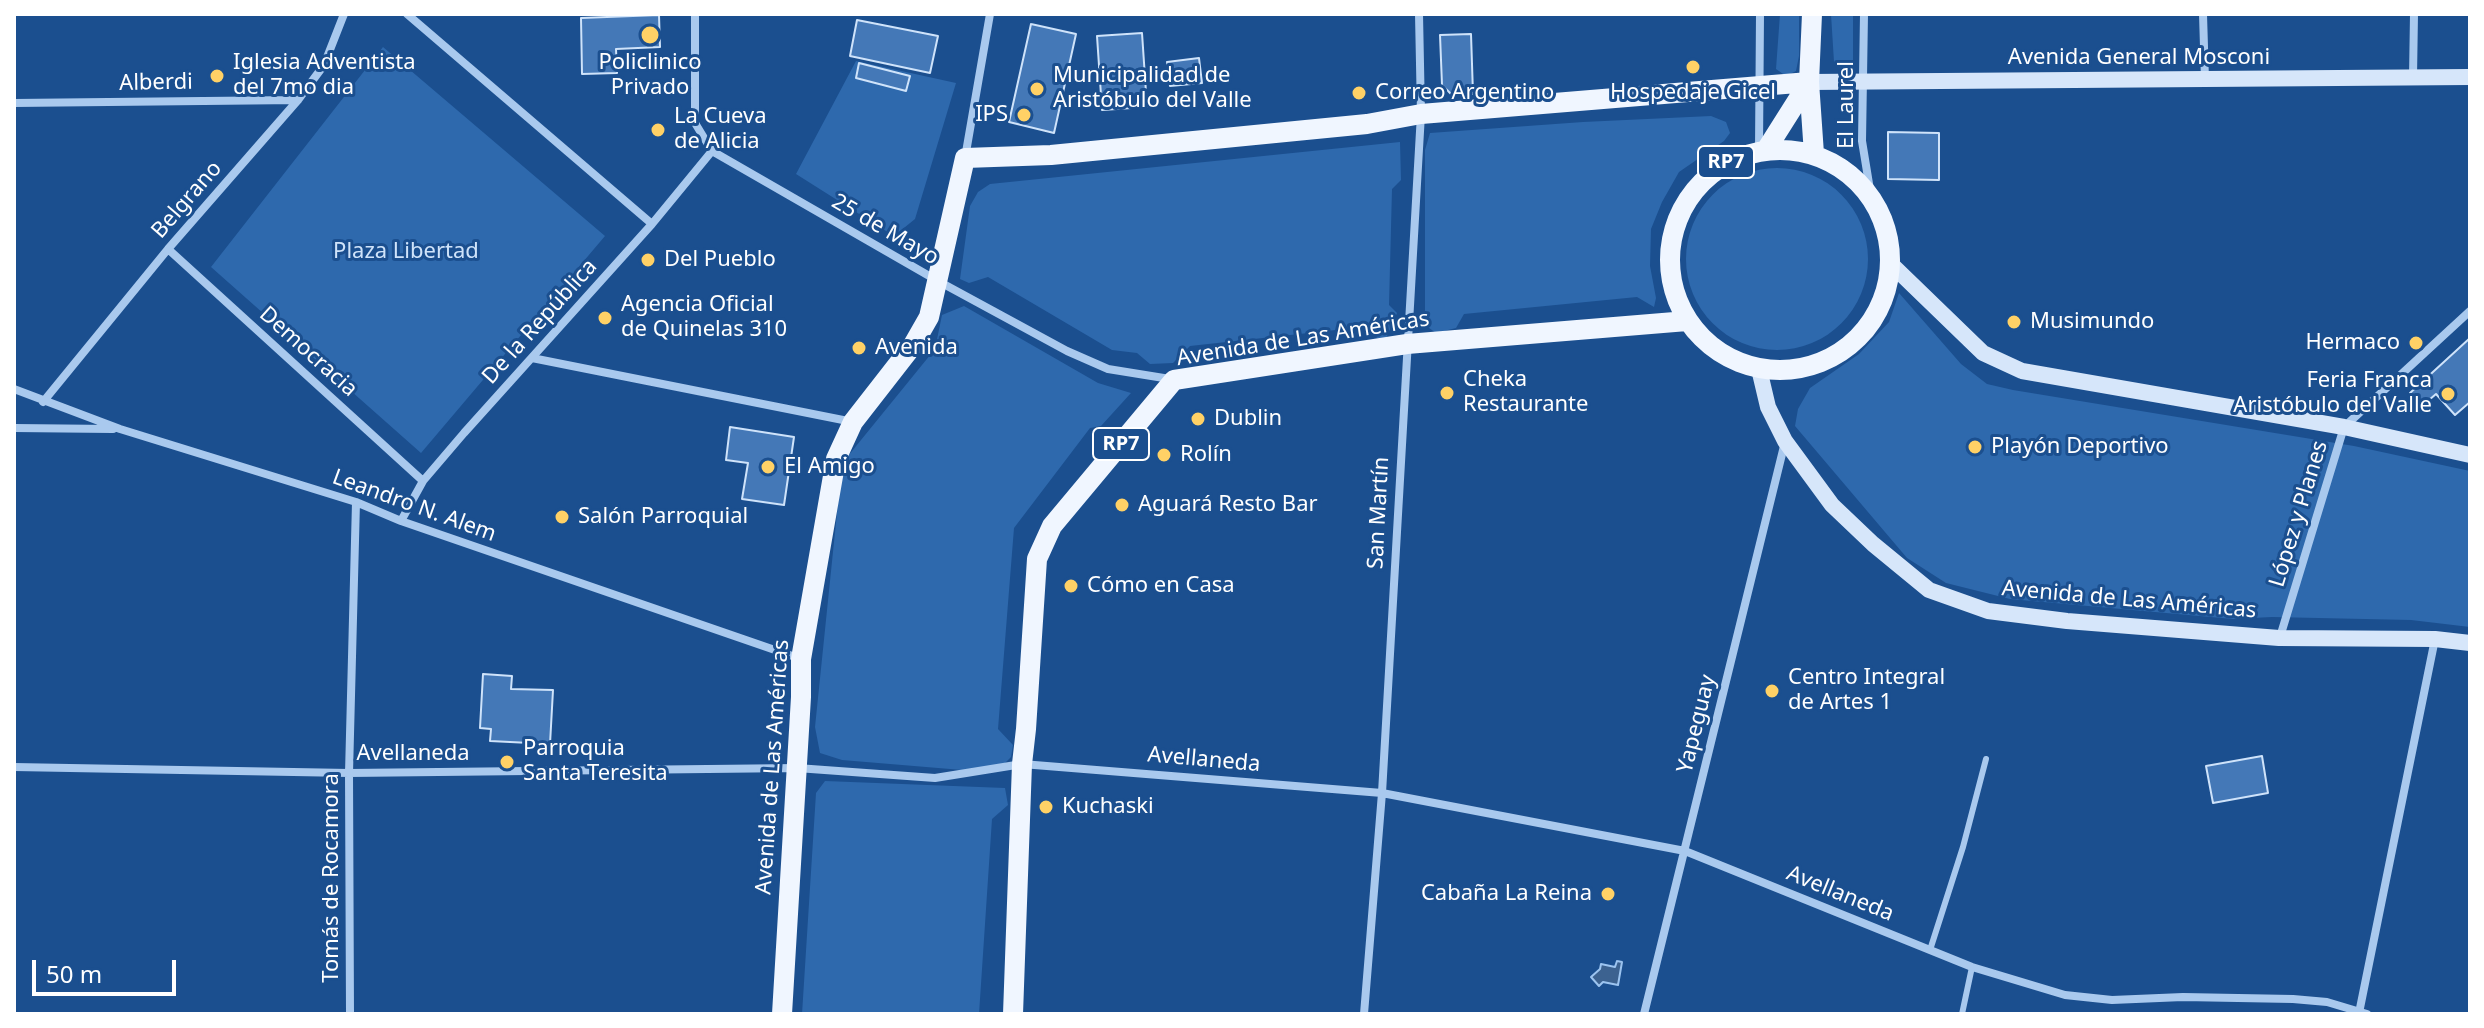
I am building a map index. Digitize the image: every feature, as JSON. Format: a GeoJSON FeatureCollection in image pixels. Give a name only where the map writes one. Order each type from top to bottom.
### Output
{"type":"FeatureCollection","features":[{"type":"Feature","properties":{"kind":"main road","name":"RP7"},"geometry":{"type":"LineString","coordinates":[[1812,14],[1809,82],[1814,154]]}},
{"type":"Feature","properties":{"kind":"main road","name":"Avenida General Mosconi"},"geometry":{"type":"LineString","coordinates":[[1809,82],[2470,77]]}},
{"type":"Feature","properties":{"kind":"main road"},"geometry":{"type":"LineString","coordinates":[[965,158],[1051,155],[1367,124],[1421,114],[1809,82]]}},
{"type":"Feature","properties":{"kind":"main road","name":"RP7"},"geometry":{"type":"LineString","coordinates":[[1762,151],[1809,82]]}},
{"type":"Feature","properties":{"kind":"main road","name":"RP7"},"geometry":{"type":"LineString","coordinates":[[1788,149],[1814,154],[1846,171],[1871,196],[1886,228],[1891,264],[1883,301],[1863,334],[1834,357],[1797,370],[1759,369],[1731,359],[1706,343],[1687,321],[1672,287],[1669,251],[1678,215],[1698,184],[1726,162],[1762,151],[1788,149]]}},
{"type":"Feature","properties":{"kind":"main road","name":"Avenida de Las Américas"},"geometry":{"type":"LineString","coordinates":[[782,1014],[801,659],[836,459],[853,422],[913,345],[929,317],[965,158]]}},
{"type":"Feature","properties":{"kind":"main road"},"geometry":{"type":"LineString","coordinates":[[1891,264],[1983,353],[2022,371],[2344,427],[2470,455]]}},
{"type":"Feature","properties":{"kind":"main road","name":"Avenida de Las Américas"},"geometry":{"type":"LineString","coordinates":[[1013,1014],[1022,764],[1037,559],[1052,526],[1174,380],[1407,344],[1687,321]]}},
{"type":"Feature","properties":{"kind":"main road","name":"Avenida de Las Américas"},"geometry":{"type":"LineString","coordinates":[[1759,369],[1768,407],[1785,441],[1832,505],[1929,590],[1988,611],[2067,621],[2279,638],[2435,639],[2470,643]]}},
{"type":"Feature","properties":{"kind":"street","name":"Belgrano"},"geometry":{"type":"LineString","coordinates":[[43,402],[168,249],[298,100],[324,65],[344,14]]}},
{"type":"Feature","properties":{"kind":"street"},"geometry":{"type":"LineString","coordinates":[[407,14],[652,224]]}},
{"type":"Feature","properties":{"kind":"street"},"geometry":{"type":"LineString","coordinates":[[695,14],[695,123],[712,151]]}},
{"type":"Feature","properties":{"kind":"street"},"geometry":{"type":"LineString","coordinates":[[965,158],[990,14]]}},
{"type":"Feature","properties":{"kind":"street","name":"San Martín"},"geometry":{"type":"LineString","coordinates":[[1364,1014],[1382,793],[1421,114],[1419,14]]}},
{"type":"Feature","properties":{"kind":"street"},"geometry":{"type":"LineString","coordinates":[[1760,14],[1762,151]]}},
{"type":"Feature","properties":{"kind":"street","name":"El Laurel"},"geometry":{"type":"LineString","coordinates":[[1864,14],[1862,141],[1871,196]]}},
{"type":"Feature","properties":{"kind":"street"},"geometry":{"type":"LineString","coordinates":[[2203,14],[2205,80]]}},
{"type":"Feature","properties":{"kind":"street"},"geometry":{"type":"LineString","coordinates":[[2413,77],[2414,14]]}},
{"type":"Feature","properties":{"kind":"street","name":"Alberdi"},"geometry":{"type":"LineString","coordinates":[[14,103],[298,100]]}},
{"type":"Feature","properties":{"kind":"street","name":"De la República"},"geometry":{"type":"LineString","coordinates":[[401,521],[423,481],[652,224],[712,151]]}},
{"type":"Feature","properties":{"kind":"street","name":"25 de Mayo"},"geometry":{"type":"LineString","coordinates":[[712,151],[938,281],[1092,362],[1136,375],[1174,380]]}},
{"type":"Feature","properties":{"kind":"street","name":"Democracia"},"geometry":{"type":"LineString","coordinates":[[168,249],[423,481]]}},
{"type":"Feature","properties":{"kind":"street","name":"López y Planes"},"geometry":{"type":"LineString","coordinates":[[2279,638],[2344,427],[2470,311]]}},
{"type":"Feature","properties":{"kind":"street"},"geometry":{"type":"LineString","coordinates":[[532,358],[853,422]]}},
{"type":"Feature","properties":{"kind":"street","name":"Leandro N. Alem"},"geometry":{"type":"LineString","coordinates":[[14,389],[120,429],[356,502],[401,521],[801,659]]}},
{"type":"Feature","properties":{"kind":"street"},"geometry":{"type":"LineString","coordinates":[[14,428],[120,429]]}},
{"type":"Feature","properties":{"kind":"street","name":"Yapeguay"},"geometry":{"type":"LineString","coordinates":[[1644,1014],[1785,441]]}},
{"type":"Feature","properties":{"kind":"street","name":"Tomás de Rocamora"},"geometry":{"type":"LineString","coordinates":[[350,1014],[349,773],[356,502]]}},
{"type":"Feature","properties":{"kind":"street"},"geometry":{"type":"LineString","coordinates":[[2362,1013],[2435,639]]}},
{"type":"Feature","properties":{"kind":"street","name":"Avellaneda"},"geometry":{"type":"LineString","coordinates":[[14,767],[349,773],[797,768],[935,778],[1022,764],[1382,793],[1685,851],[1972,967],[2065,995],[2112,1000],[2183,997],[2293,999],[2327,1002],[2362,1013]]}},
{"type":"Feature","properties":{"kind":"lane"},"geometry":{"type":"LineString","coordinates":[[1930,950],[1963,847],[1986,759]]}},
{"type":"Feature","properties":{"kind":"lane"},"geometry":{"type":"LineString","coordinates":[[1962,1014],[1972,967]]}},
{"type":"Feature","properties":{"kind":"green space"},"geometry":{"type":"Polygon","coordinates":[[[1780,14],[1799,14],[1796,71],[1786,76],[1776,69],[1780,14]]]}},
{"type":"Feature","properties":{"kind":"green space"},"geometry":{"type":"Polygon","coordinates":[[[1831,14],[1853,14],[1853,63],[1847,72],[1834,62],[1831,14]]]}},
{"type":"Feature","properties":{"kind":"green space","name":"Plaza Libertad"},"geometry":{"type":"Polygon","coordinates":[[[383,47],[605,236],[421,453],[211,267],[383,47]]]}},
{"type":"Feature","properties":{"kind":"green space"},"geometry":{"type":"Polygon","coordinates":[[[856,61],[956,83],[915,219],[894,236],[796,174],[856,61]]]}},
{"type":"Feature","properties":{"kind":"green space"},"geometry":{"type":"Polygon","coordinates":[[[1711,116],[1726,122],[1730,133],[1724,141],[1679,172],[1651,229],[1650,266],[1656,298],[1654,307],[1637,297],[1464,314],[1456,328],[1436,333],[1425,325],[1425,150],[1430,133],[1711,116]]]}},
{"type":"Feature","properties":{"kind":"green space"},"geometry":{"type":"Polygon","coordinates":[[[1400,142],[1401,180],[1392,189],[1389,305],[1397,313],[1384,343],[1363,327],[1190,346],[1173,363],[1150,364],[1137,353],[1112,350],[988,277],[969,283],[960,279],[970,206],[978,192],[990,184],[1400,142]]]}},
{"type":"Feature","properties":{"kind":"green space"},"geometry":{"type":"Polygon","coordinates":[[[1777,168],[1812,175],[1841,195],[1861,224],[1868,259],[1861,294],[1841,323],[1812,343],[1777,350],[1742,343],[1713,323],[1693,294],[1686,259],[1693,224],[1713,195],[1742,175],[1777,168]]]}},
{"type":"Feature","properties":{"kind":"green space"},"geometry":{"type":"Polygon","coordinates":[[[1899,293],[1961,364],[1987,384],[2354,446],[2470,471],[2470,627],[2411,620],[2233,619],[2010,599],[1946,583],[1907,558],[1795,426],[1798,409],[1810,388],[1859,354],[1889,322],[1899,293]]]}},
{"type":"Feature","properties":{"kind":"green space"},"geometry":{"type":"Polygon","coordinates":[[[964,306],[1098,383],[1131,393],[1101,426],[1090,428],[1014,528],[998,729],[1013,745],[1011,757],[1002,766],[986,772],[842,760],[820,753],[815,727],[841,474],[848,456],[935,349],[942,315],[964,306]]]}},
{"type":"Feature","properties":{"kind":"green space"},"geometry":{"type":"Polygon","coordinates":[[[825,781],[1005,788],[1008,805],[992,819],[979,1014],[802,1014],[816,793],[825,781]]]}},
{"type":"Feature","properties":{"kind":"shaded area"},"geometry":{"type":"Polygon","coordinates":[[[1617,961],[1622,962],[1618,985],[1603,982],[1599,986],[1591,977],[1601,964],[1615,967],[1617,961]]]}},
{"type":"Feature","properties":{"kind":"building"},"geometry":{"type":"Polygon","coordinates":[[[659,15],[660,47],[616,49],[617,73],[582,74],[581,18],[659,15]]]}},
{"type":"Feature","properties":{"kind":"building"},"geometry":{"type":"Polygon","coordinates":[[[857,20],[938,36],[930,73],[850,56],[857,20]]]}},
{"type":"Feature","properties":{"kind":"building"},"geometry":{"type":"Polygon","coordinates":[[[1031,24],[1076,34],[1054,133],[1009,122],[1031,24]]]}},
{"type":"Feature","properties":{"kind":"building"},"geometry":{"type":"Polygon","coordinates":[[[1142,33],[1147,107],[1102,110],[1097,36],[1142,33]]]}},
{"type":"Feature","properties":{"kind":"building"},"geometry":{"type":"Polygon","coordinates":[[[1471,34],[1473,94],[1451,94],[1442,85],[1440,35],[1471,34]]]}},
{"type":"Feature","properties":{"kind":"building"},"geometry":{"type":"Polygon","coordinates":[[[1199,58],[1202,83],[1170,86],[1167,62],[1199,58]]]}},
{"type":"Feature","properties":{"kind":"building"},"geometry":{"type":"Polygon","coordinates":[[[859,63],[910,76],[906,91],[856,78],[859,63]]]}},
{"type":"Feature","properties":{"kind":"building"},"geometry":{"type":"Polygon","coordinates":[[[1888,132],[1939,133],[1939,180],[1888,179],[1888,132]]]}},
{"type":"Feature","properties":{"kind":"building"},"geometry":{"type":"Polygon","coordinates":[[[2470,338],[2470,402],[2455,415],[2436,394],[2422,406],[2410,393],[2470,338]]]}},
{"type":"Feature","properties":{"kind":"building"},"geometry":{"type":"Polygon","coordinates":[[[730,427],[794,437],[784,505],[742,499],[748,463],[726,460],[730,427]]]}},
{"type":"Feature","properties":{"kind":"building"},"geometry":{"type":"Polygon","coordinates":[[[483,674],[512,676],[511,689],[553,690],[550,744],[490,741],[491,729],[480,728],[483,674]]]}},
{"type":"Feature","properties":{"kind":"building"},"geometry":{"type":"Polygon","coordinates":[[[2262,756],[2268,793],[2213,803],[2206,766],[2262,756]]]}},
{"type":"Feature","properties":{"kind":"place","name":"Policlinico Privado"},"geometry":{"type":"Point","coordinates":[650,35]}},
{"type":"Feature","properties":{"kind":"place","name":"Hospedaje Gicel"},"geometry":{"type":"Point","coordinates":[1693,67]}},
{"type":"Feature","properties":{"kind":"place","name":"Iglesia Adventista del 7mo dia"},"geometry":{"type":"Point","coordinates":[217,76]}},
{"type":"Feature","properties":{"kind":"place","name":"Municipalidad de Aristóbulo del Valle"},"geometry":{"type":"Point","coordinates":[1037,89]}},
{"type":"Feature","properties":{"kind":"place","name":"Correo Argentino"},"geometry":{"type":"Point","coordinates":[1359,93]}},
{"type":"Feature","properties":{"kind":"place","name":"IPS"},"geometry":{"type":"Point","coordinates":[1024,115]}},
{"type":"Feature","properties":{"kind":"place","name":"La Cueva de Alicia"},"geometry":{"type":"Point","coordinates":[658,130]}},
{"type":"Feature","properties":{"kind":"place","name":"Del Pueblo"},"geometry":{"type":"Point","coordinates":[648,260]}},
{"type":"Feature","properties":{"kind":"place","name":"Agencia Oficial de Quinelas 310"},"geometry":{"type":"Point","coordinates":[605,318]}},
{"type":"Feature","properties":{"kind":"place","name":"Musimundo"},"geometry":{"type":"Point","coordinates":[2014,322]}},
{"type":"Feature","properties":{"kind":"place","name":"Hermaco"},"geometry":{"type":"Point","coordinates":[2416,343]}},
{"type":"Feature","properties":{"kind":"place","name":"Avenida"},"geometry":{"type":"Point","coordinates":[859,348]}},
{"type":"Feature","properties":{"kind":"place","name":"Cheka Restaurante"},"geometry":{"type":"Point","coordinates":[1447,393]}},
{"type":"Feature","properties":{"kind":"place","name":"Feria Franca Aristóbulo del Valle"},"geometry":{"type":"Point","coordinates":[2448,394]}},
{"type":"Feature","properties":{"kind":"place","name":"Dublin"},"geometry":{"type":"Point","coordinates":[1198,419]}},
{"type":"Feature","properties":{"kind":"place","name":"Playón Deportivo"},"geometry":{"type":"Point","coordinates":[1975,447]}},
{"type":"Feature","properties":{"kind":"place","name":"Rolín"},"geometry":{"type":"Point","coordinates":[1164,455]}},
{"type":"Feature","properties":{"kind":"place","name":"El Amigo"},"geometry":{"type":"Point","coordinates":[768,467]}},
{"type":"Feature","properties":{"kind":"place","name":"Aguará Resto Bar"},"geometry":{"type":"Point","coordinates":[1122,505]}},
{"type":"Feature","properties":{"kind":"place","name":"Salón Parroquial"},"geometry":{"type":"Point","coordinates":[562,517]}},
{"type":"Feature","properties":{"kind":"place","name":"Cómo en Casa"},"geometry":{"type":"Point","coordinates":[1071,586]}},
{"type":"Feature","properties":{"kind":"place","name":"Centro Integral de Artes 1"},"geometry":{"type":"Point","coordinates":[1772,691]}},
{"type":"Feature","properties":{"kind":"place","name":"Parroquia Santa Teresita"},"geometry":{"type":"Point","coordinates":[507,762]}},
{"type":"Feature","properties":{"kind":"place","name":"Kuchaski"},"geometry":{"type":"Point","coordinates":[1046,807]}},
{"type":"Feature","properties":{"kind":"place","name":"Cabaña La Reina"},"geometry":{"type":"Point","coordinates":[1608,894]}}]}
